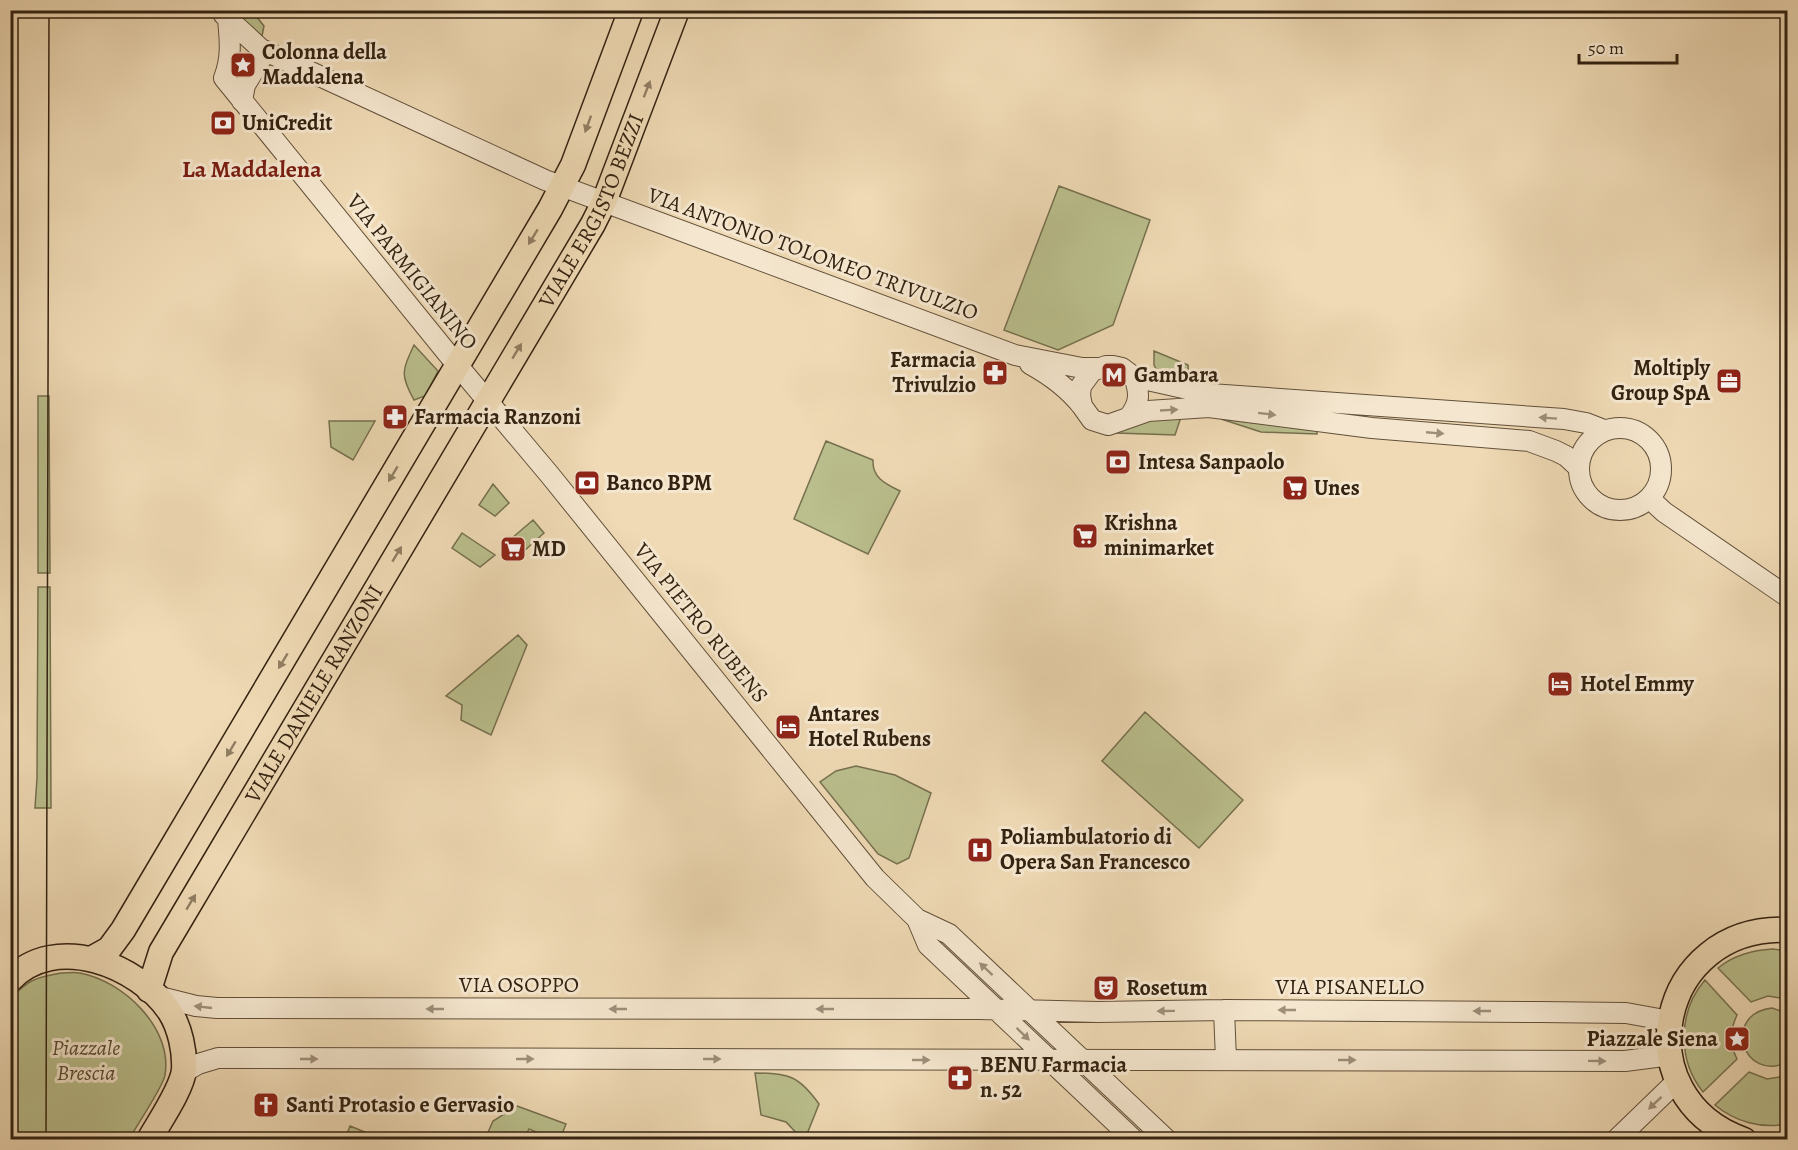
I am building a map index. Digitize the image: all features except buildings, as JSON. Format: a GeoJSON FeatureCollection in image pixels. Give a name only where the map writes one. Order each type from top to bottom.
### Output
{"type":"FeatureCollection","features":[{"type":"Feature","properties":{"kind":"main road","name":"VIALE ERGISTO BEZZI"},"geometry":{"type":"LineString","coordinates":[[472,383],[486,316],[573,165],[631,10]]}},
{"type":"Feature","properties":{"kind":"main road","name":"VIALE ERGISTO BEZZI"},"geometry":{"type":"LineString","coordinates":[[472,383],[604,202],[677,10]]}},
{"type":"Feature","properties":{"kind":"main road","name":"VIALE DANIELE RANZONI"},"geometry":{"type":"LineString","coordinates":[[91,959],[109,949],[123,930],[423,424],[472,383]]}},
{"type":"Feature","properties":{"kind":"main road","name":"VIALE DANIELE RANZONI"},"geometry":{"type":"LineString","coordinates":[[152,993],[161,952],[472,383]]}},
{"type":"Feature","properties":{"kind":"main road"},"geometry":{"type":"LineString","coordinates":[[1730,1137],[1697,1110],[1677,1081],[1669,1036],[1676,997],[1698,963],[1724,943],[1749,933],[1776,929],[1788,930]]}},
{"type":"Feature","properties":{"kind":"main road"},"geometry":{"type":"LineString","coordinates":[[10,980],[30,966],[55,957],[74,956],[91,959],[121,972],[152,993],[169,1012],[178,1029],[184,1055],[184,1072],[170,1105],[149,1140]]}},
{"type":"Feature","properties":{"kind":"street","name":"VIA ANTONIO TOLOMEO TRIVULZIO"},"geometry":{"type":"LineString","coordinates":[[224,15],[256,46],[545,180],[1015,355],[1082,368],[1098,368]]}},
{"type":"Feature","properties":{"kind":"street","name":"VIA PARMIGIANINO"},"geometry":{"type":"LineString","coordinates":[[224,15],[231,51],[229,67],[224,78],[472,383]]}},
{"type":"Feature","properties":{"kind":"street"},"geometry":{"type":"LineString","coordinates":[[242,101],[245,85],[266,51]]}},
{"type":"Feature","properties":{"kind":"street","name":"VIA ANTONIO TOLOMEO TRIVULZIO"},"geometry":{"type":"LineString","coordinates":[[1015,355],[1051,376],[1071,392],[1082,406]]}},
{"type":"Feature","properties":{"kind":"street"},"geometry":{"type":"LineString","coordinates":[[1579,468],[1566,456],[1529,441],[1345,424],[1209,407],[1148,411],[1129,417],[1117,424],[1100,424],[1092,420],[1082,406],[1081,386],[1086,376],[1098,368],[1113,366],[1122,368],[1134,377],[1210,394],[1564,419],[1586,423],[1604,430]]}},
{"type":"Feature","properties":{"kind":"street"},"geometry":{"type":"LineString","coordinates":[[1129,417],[1135,410],[1139,395],[1134,377]]}},
{"type":"Feature","properties":{"kind":"street","name":"VIA PIETRO RUBENS"},"geometry":{"type":"LineString","coordinates":[[472,383],[875,878],[917,919]]}},
{"type":"Feature","properties":{"kind":"street"},"geometry":{"type":"LineString","coordinates":[[1630,429],[1644,435],[1654,446],[1660,459],[1661,475],[1656,490],[1637,507],[1627,510],[1606,508],[1586,492],[1580,479],[1580,456],[1594,436],[1604,430],[1630,429]]}},
{"type":"Feature","properties":{"kind":"street"},"geometry":{"type":"LineString","coordinates":[[1649,498],[1664,512],[1788,597]]}},
{"type":"Feature","properties":{"kind":"street"},"geometry":{"type":"LineString","coordinates":[[917,919],[928,945],[1134,1140]]}},
{"type":"Feature","properties":{"kind":"street"},"geometry":{"type":"LineString","coordinates":[[917,919],[949,934],[1167,1140]]}},
{"type":"Feature","properties":{"kind":"street","name":"VIA OSOPPO"},"geometry":{"type":"LineString","coordinates":[[152,993],[196,1006],[218,1008],[997,1009]]}},
{"type":"Feature","properties":{"kind":"street","name":"VIA PISANELLO"},"geometry":{"type":"LineString","coordinates":[[997,1009],[1098,1012],[1224,1010],[1626,1013],[1670,1021]]}},
{"type":"Feature","properties":{"kind":"street"},"geometry":{"type":"LineString","coordinates":[[1224,1010],[1226,1059]]}},
{"type":"Feature","properties":{"kind":"street"},"geometry":{"type":"LineString","coordinates":[[184,1072],[198,1064],[218,1058],[1625,1061],[1671,1055]]}},
{"type":"Feature","properties":{"kind":"street"},"geometry":{"type":"LineString","coordinates":[[1616,1140],[1677,1081]]}},
{"type":"Feature","properties":{"kind":"green space"},"geometry":{"type":"Polygon","coordinates":[[[233,11],[252,11],[264,26],[262,36],[233,11]]]}},
{"type":"Feature","properties":{"kind":"green space"},"geometry":{"type":"Polygon","coordinates":[[[1059,186],[1150,220],[1113,325],[1058,350],[1004,330],[1059,186]]]}},
{"type":"Feature","properties":{"kind":"green space"},"geometry":{"type":"Polygon","coordinates":[[[414,345],[438,371],[425,396],[414,400],[406,385],[404,373],[414,345]]]}},
{"type":"Feature","properties":{"kind":"green space"},"geometry":{"type":"Polygon","coordinates":[[[1154,351],[1188,365],[1189,382],[1159,374],[1154,365],[1154,351]]]}},
{"type":"Feature","properties":{"kind":"green space"},"geometry":{"type":"Polygon","coordinates":[[[38,396],[49,396],[50,573],[38,573],[38,396]]]}},
{"type":"Feature","properties":{"kind":"green space"},"geometry":{"type":"Polygon","coordinates":[[[1182,414],[1175,435],[1117,433],[1131,422],[1182,414]]]}},
{"type":"Feature","properties":{"kind":"green space"},"geometry":{"type":"Polygon","coordinates":[[[1221,419],[1317,430],[1317,434],[1261,432],[1221,419]]]}},
{"type":"Feature","properties":{"kind":"green space"},"geometry":{"type":"Polygon","coordinates":[[[329,421],[375,421],[353,460],[331,447],[329,421]]]}},
{"type":"Feature","properties":{"kind":"green space"},"geometry":{"type":"Polygon","coordinates":[[[826,441],[873,460],[877,476],[900,491],[868,554],[794,519],[826,441]]]}},
{"type":"Feature","properties":{"kind":"green space"},"geometry":{"type":"Polygon","coordinates":[[[493,484],[509,503],[495,516],[479,505],[493,484]]]}},
{"type":"Feature","properties":{"kind":"green space"},"geometry":{"type":"Polygon","coordinates":[[[533,520],[544,533],[523,552],[512,538],[533,520]]]}},
{"type":"Feature","properties":{"kind":"green space"},"geometry":{"type":"Polygon","coordinates":[[[462,533],[495,555],[480,567],[452,548],[462,533]]]}},
{"type":"Feature","properties":{"kind":"green space"},"geometry":{"type":"Polygon","coordinates":[[[38,587],[50,587],[51,808],[35,808],[38,587]]]}},
{"type":"Feature","properties":{"kind":"green space"},"geometry":{"type":"Polygon","coordinates":[[[518,635],[527,645],[491,735],[461,720],[462,705],[446,696],[518,635]]]}},
{"type":"Feature","properties":{"kind":"green space"},"geometry":{"type":"Polygon","coordinates":[[[1145,712],[1243,800],[1199,848],[1102,761],[1145,712]]]}},
{"type":"Feature","properties":{"kind":"green space"},"geometry":{"type":"Polygon","coordinates":[[[856,766],[895,775],[931,793],[909,858],[897,864],[878,854],[820,782],[836,771],[856,766]]]}},
{"type":"Feature","properties":{"kind":"green space"},"geometry":{"type":"Polygon","coordinates":[[[1773,949],[1787,951],[1787,999],[1768,996],[1751,1002],[1718,968],[1744,954],[1773,949]]]}},
{"type":"Feature","properties":{"kind":"green space","name":"Piazzale Brescia"},"geometry":{"type":"Polygon","coordinates":[[[61,973],[80,973],[96,978],[128,996],[142,1009],[161,1040],[165,1057],[165,1075],[129,1139],[11,1139],[11,999],[22,987],[33,980],[61,973]]]}},
{"type":"Feature","properties":{"kind":"green space"},"geometry":{"type":"Polygon","coordinates":[[[1705,980],[1737,1015],[1731,1037],[1737,1059],[1703,1092],[1689,1065],[1684,1036],[1690,1006],[1705,980]]]}},
{"type":"Feature","properties":{"kind":"green space"},"geometry":{"type":"Polygon","coordinates":[[[1772,1008],[1787,1013],[1788,1062],[1772,1066],[1759,1064],[1750,1056],[1744,1046],[1743,1034],[1747,1022],[1756,1013],[1772,1008]]]}},
{"type":"Feature","properties":{"kind":"green space"},"geometry":{"type":"Polygon","coordinates":[[[1749,1072],[1767,1079],[1787,1076],[1787,1124],[1768,1126],[1749,1123],[1731,1116],[1715,1105],[1749,1072]]]}},
{"type":"Feature","properties":{"kind":"green space"},"geometry":{"type":"Polygon","coordinates":[[[755,1073],[785,1075],[792,1078],[805,1087],[819,1104],[805,1139],[802,1139],[786,1122],[761,1115],[755,1073]]]}},
{"type":"Feature","properties":{"kind":"green space"},"geometry":{"type":"Polygon","coordinates":[[[517,1106],[566,1124],[560,1139],[553,1139],[529,1129],[524,1139],[485,1139],[493,1121],[517,1106]]]}},
{"type":"Feature","properties":{"kind":"green space"},"geometry":{"type":"Polygon","coordinates":[[[350,1126],[382,1139],[345,1139],[350,1126]]]}},
{"type":"Feature","properties":{"kind":"tram line"},"geometry":{"type":"LineString","coordinates":[[46,1140],[49,10]]}},
{"type":"Feature","properties":{"kind":"place","name":"Colonna della Maddalena"},"geometry":{"type":"Point","coordinates":[243,65]}},
{"type":"Feature","properties":{"kind":"place","name":"UniCredit"},"geometry":{"type":"Point","coordinates":[223,123]}},
{"type":"Feature","properties":{"kind":"place","name":"Farmacia Trivulzio"},"geometry":{"type":"Point","coordinates":[995,373]}},
{"type":"Feature","properties":{"kind":"place","name":"Gambara"},"geometry":{"type":"Point","coordinates":[1114,375]}},
{"type":"Feature","properties":{"kind":"place","name":"Moltiply Group SpA"},"geometry":{"type":"Point","coordinates":[1729,381]}},
{"type":"Feature","properties":{"kind":"place","name":"Farmacia Ranzoni"},"geometry":{"type":"Point","coordinates":[395,417]}},
{"type":"Feature","properties":{"kind":"place","name":"Intesa Sanpaolo"},"geometry":{"type":"Point","coordinates":[1118,462]}},
{"type":"Feature","properties":{"kind":"place","name":"Banco BPM"},"geometry":{"type":"Point","coordinates":[587,483]}},
{"type":"Feature","properties":{"kind":"place","name":"Unes"},"geometry":{"type":"Point","coordinates":[1295,488]}},
{"type":"Feature","properties":{"kind":"place","name":"Krishna minimarket"},"geometry":{"type":"Point","coordinates":[1085,536]}},
{"type":"Feature","properties":{"kind":"place","name":"MD"},"geometry":{"type":"Point","coordinates":[513,549]}},
{"type":"Feature","properties":{"kind":"place","name":"Hotel Emmy"},"geometry":{"type":"Point","coordinates":[1560,684]}},
{"type":"Feature","properties":{"kind":"place","name":"Antares Hotel Rubens"},"geometry":{"type":"Point","coordinates":[788,727]}},
{"type":"Feature","properties":{"kind":"place","name":"Poliambulatorio di Opera San Francesco"},"geometry":{"type":"Point","coordinates":[980,850]}},
{"type":"Feature","properties":{"kind":"place","name":"Rosetum"},"geometry":{"type":"Point","coordinates":[1106,988]}},
{"type":"Feature","properties":{"kind":"place","name":"Piazzale Siena"},"geometry":{"type":"Point","coordinates":[1737,1039]}},
{"type":"Feature","properties":{"kind":"place","name":"BENU Farmacia n. 52"},"geometry":{"type":"Point","coordinates":[960,1078]}},
{"type":"Feature","properties":{"kind":"place","name":"Santi Protasio e Gervasio"},"geometry":{"type":"Point","coordinates":[266,1105]}},
{"type":"Feature","properties":{"kind":"district","name":"La Maddalena"},"geometry":{"type":"Point","coordinates":[252,169]}}]}
